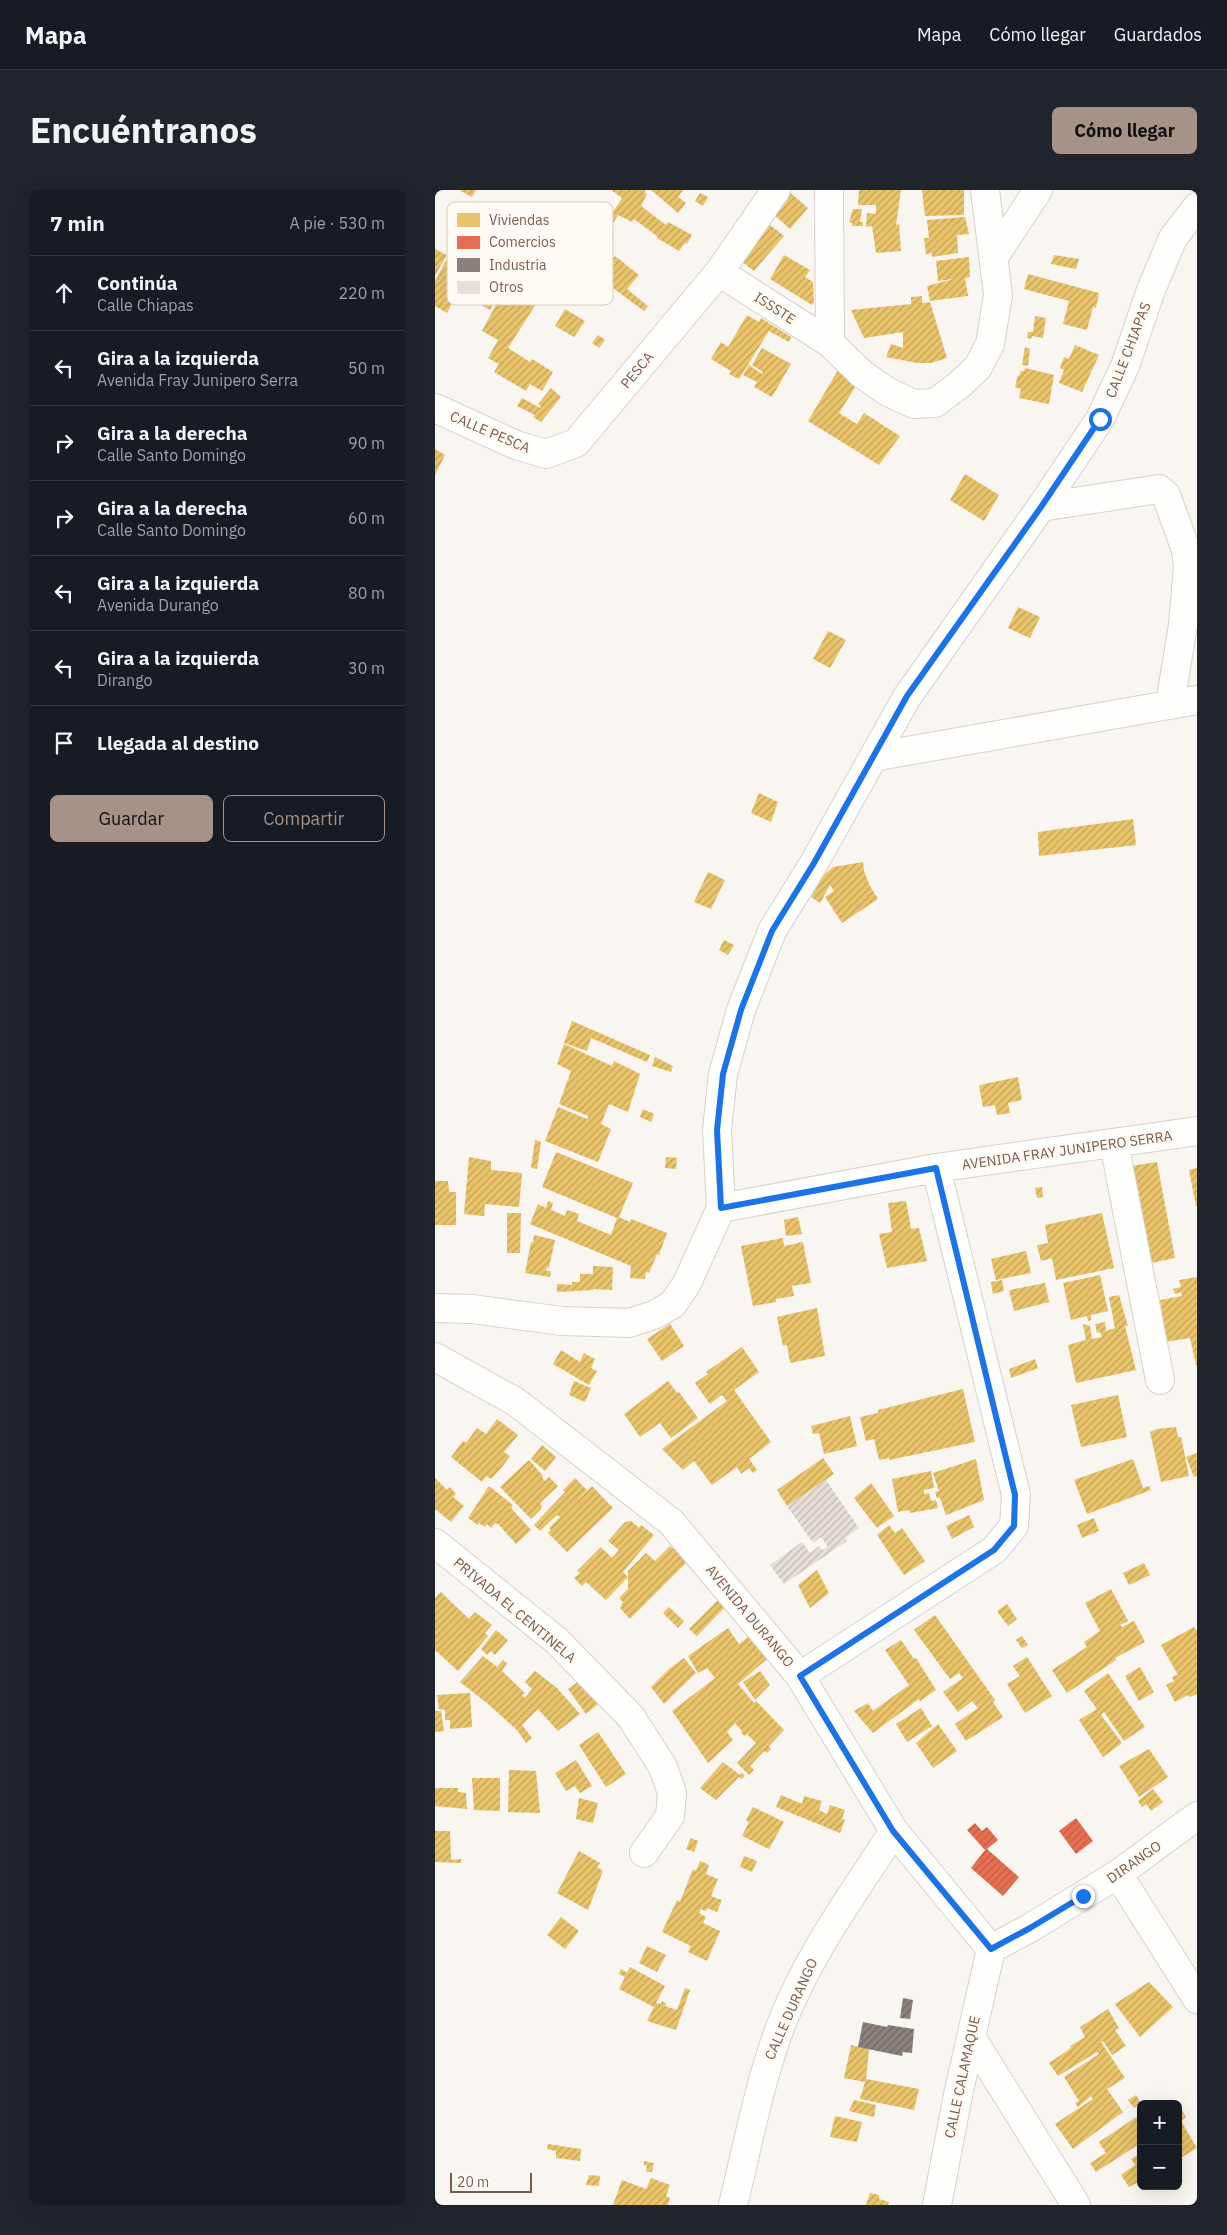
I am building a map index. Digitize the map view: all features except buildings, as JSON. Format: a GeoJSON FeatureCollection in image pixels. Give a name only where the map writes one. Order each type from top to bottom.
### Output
{"type":"FeatureCollection","features":[{"type":"Feature","properties":{"kind":"street","name":"PESCA"},"geometry":{"type":"LineString","coordinates":[[546,454],[576,443],[719,272],[776,190]]}},
{"type":"Feature","properties":{"kind":"street"},"geometry":{"type":"LineString","coordinates":[[829,190],[830,343]]}},
{"type":"Feature","properties":{"kind":"street","name":"ISSSTE"},"geometry":{"type":"LineString","coordinates":[[719,272],[830,343],[862,374],[888,392],[914,404],[935,403],[959,385],[978,367],[990,344],[998,295],[985,190]]}},
{"type":"Feature","properties":{"kind":"street"},"geometry":{"type":"LineString","coordinates":[[994,256],[1038,190]]}},
{"type":"Feature","properties":{"kind":"street","name":"CALLE CHIAPAS"},"geometry":{"type":"LineString","coordinates":[[721,1208],[717,1130],[723,1074],[741,1010],[772,931],[814,863],[907,696],[1041,507],[1100,419],[1125,366],[1151,290],[1173,238],[1197,208]]}},
{"type":"Feature","properties":{"kind":"street","name":"CALLE PESCA"},"geometry":{"type":"LineString","coordinates":[[435,408],[516,445],[546,454]]}},
{"type":"Feature","properties":{"kind":"street"},"geometry":{"type":"LineString","coordinates":[[1041,507],[1159,489],[1166,495],[1186,550],[1188,566],[1183,624],[1170,704]]}},
{"type":"Feature","properties":{"kind":"street"},"geometry":{"type":"LineString","coordinates":[[873,757],[1197,700]]}},
{"type":"Feature","properties":{"kind":"street","name":"AVENIDA FRAY JUNIPERO SERRA"},"geometry":{"type":"LineString","coordinates":[[721,1208],[936,1168],[1197,1131]]}},
{"type":"Feature","properties":{"kind":"street"},"geometry":{"type":"LineString","coordinates":[[1114,1143],[1160,1380]]}},
{"type":"Feature","properties":{"kind":"street"},"geometry":{"type":"LineString","coordinates":[[800,1676],[994,1550],[1014,1526],[1015,1495],[936,1168]]}},
{"type":"Feature","properties":{"kind":"street"},"geometry":{"type":"LineString","coordinates":[[435,1308],[472,1309],[563,1321],[629,1323],[654,1315],[673,1304],[687,1283],[721,1208]]}},
{"type":"Feature","properties":{"kind":"street","name":"AVENIDA DURANGO"},"geometry":{"type":"LineString","coordinates":[[435,1357],[516,1402],[671,1522],[800,1676],[893,1831],[991,1949]]}},
{"type":"Feature","properties":{"kind":"street","name":"PRIVADA EL CENTINELA"},"geometry":{"type":"LineString","coordinates":[[435,1543],[557,1642],[631,1717],[663,1767],[672,1793],[670,1816],[644,1853]]}},
{"type":"Feature","properties":{"kind":"street","name":"DIRANGO"},"geometry":{"type":"LineString","coordinates":[[991,1949],[1030,1928],[1118,1874],[1197,1816]]}},
{"type":"Feature","properties":{"kind":"street","name":"CALLE DURANGO"},"geometry":{"type":"LineString","coordinates":[[733,2205],[763,2075],[782,2023],[815,1954],[842,1908],[893,1831]]}},
{"type":"Feature","properties":{"kind":"street"},"geometry":{"type":"LineString","coordinates":[[1118,1874],[1197,1999]]}},
{"type":"Feature","properties":{"kind":"street","name":"CALLE CALAMAQUE"},"geometry":{"type":"LineString","coordinates":[[937,2205],[991,1949]]}},
{"type":"Feature","properties":{"kind":"street"},"geometry":{"type":"LineString","coordinates":[[971,2037],[1077,2205]]}},
{"type":"Feature","properties":{"kind":"route"},"geometry":{"type":"LineString","coordinates":[[1083,1896],[991,1949],[893,1831],[800,1676],[994,1550],[1014,1526],[1015,1495],[936,1168],[721,1208],[717,1130],[723,1074],[741,1010],[772,931],[814,863],[907,696],[1041,507],[1100,419]]}}]}
